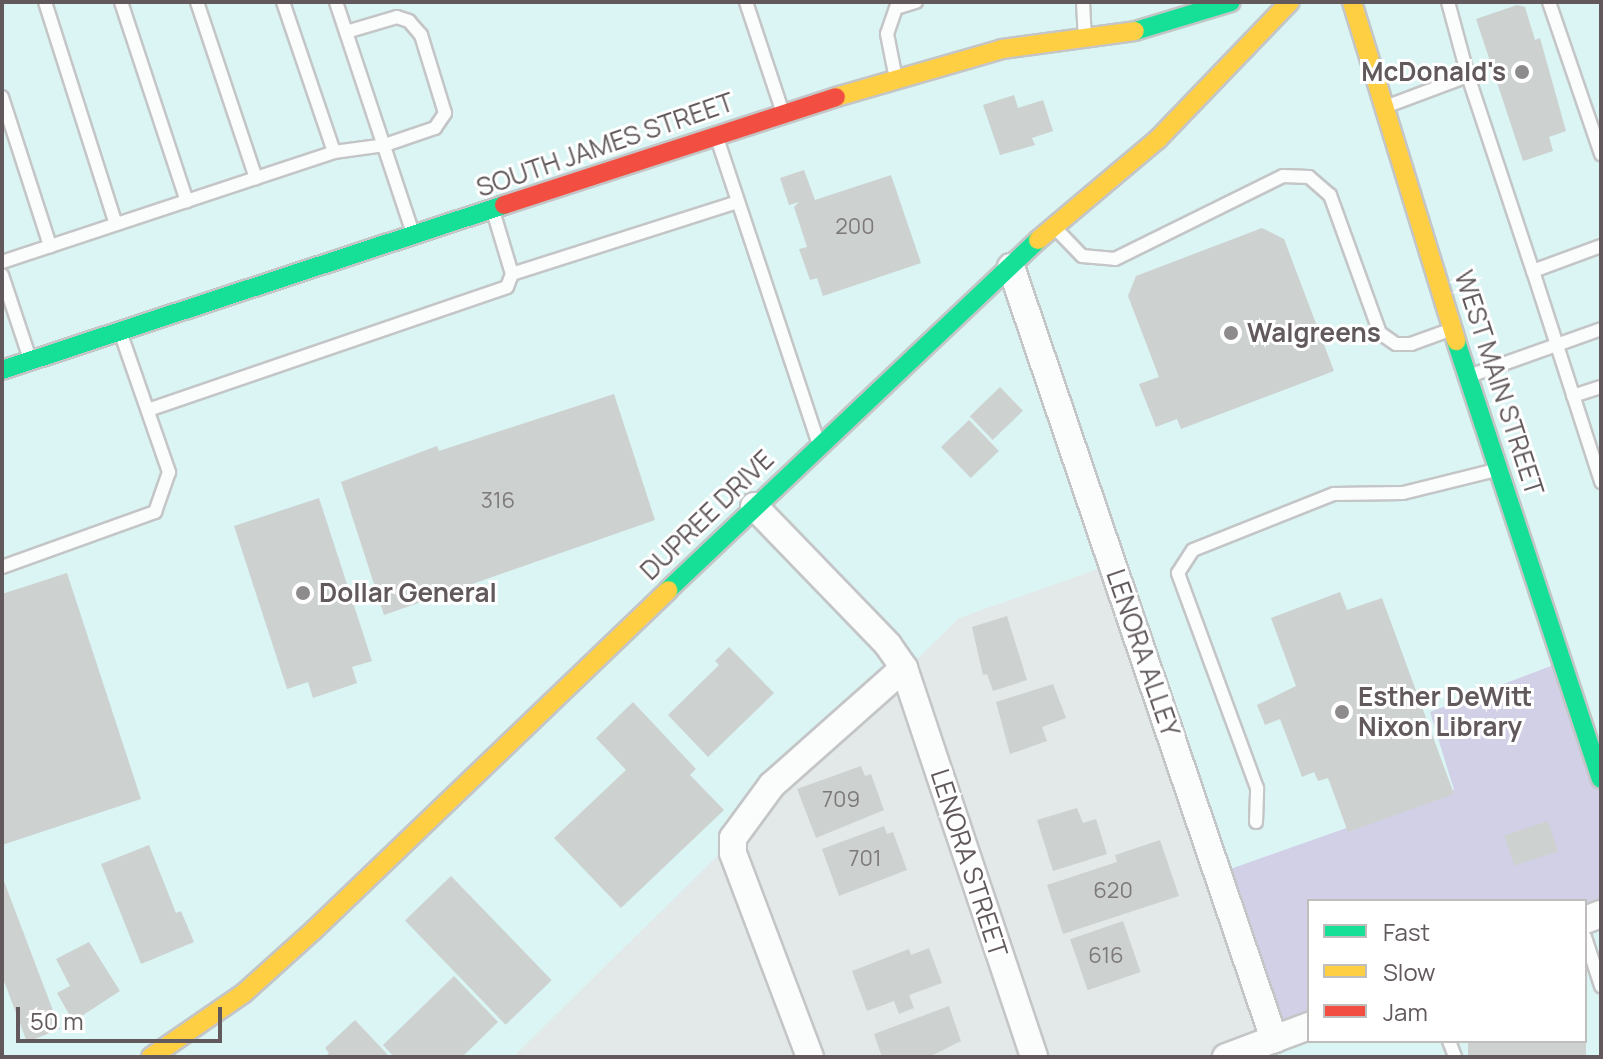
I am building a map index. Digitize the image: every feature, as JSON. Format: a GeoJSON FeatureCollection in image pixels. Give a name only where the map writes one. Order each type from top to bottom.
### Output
{"type":"FeatureCollection","features":[{"type":"Feature","properties":{"kind":"street","name":"SOUTH JAMES STREET"},"geometry":{"type":"LineString","coordinates":[[2,370],[895,77],[1002,49],[1157,28],[1231,2]]}},
{"type":"Feature","properties":{"kind":"street","name":"DUPREE DRIVE"},"geometry":{"type":"LineString","coordinates":[[151,1057],[244,993],[314,930],[819,445],[1011,267],[1158,139],[1290,2]]}},
{"type":"Feature","properties":{"kind":"street","name":"WEST MAIN STREET"},"geometry":{"type":"LineString","coordinates":[[1352,2],[1388,106],[1468,377],[1597,750],[1601,779]]}},
{"type":"Feature","properties":{"kind":"street","name":"LENORA ALLEY"},"geometry":{"type":"LineString","coordinates":[[1011,267],[1274,1039]]}},
{"type":"Feature","properties":{"kind":"street","name":"LENORA STREET"},"geometry":{"type":"LineString","coordinates":[[754,506],[888,645],[904,668],[1034,1057]]}},
{"type":"Feature","properties":{"kind":"street"},"geometry":{"type":"LineString","coordinates":[[810,1057],[733,853],[733,838],[772,785],[904,668]]}},
{"type":"Feature","properties":{"kind":"street"},"geometry":{"type":"LineString","coordinates":[[1226,1057],[1307,1027]]}},
{"type":"Feature","properties":{"kind":"lane"},"geometry":{"type":"LineString","coordinates":[[45,2],[116,224]]}},
{"type":"Feature","properties":{"kind":"lane"},"geometry":{"type":"LineString","coordinates":[[121,2],[187,201]]}},
{"type":"Feature","properties":{"kind":"lane"},"geometry":{"type":"LineString","coordinates":[[197,2],[256,178]]}},
{"type":"Feature","properties":{"kind":"lane"},"geometry":{"type":"LineString","coordinates":[[283,2],[334,152]]}},
{"type":"Feature","properties":{"kind":"lane"},"geometry":{"type":"LineString","coordinates":[[336,2],[414,236]]}},
{"type":"Feature","properties":{"kind":"lane"},"geometry":{"type":"LineString","coordinates":[[746,2],[783,113]]}},
{"type":"Feature","properties":{"kind":"lane"},"geometry":{"type":"LineString","coordinates":[[895,77],[887,34],[896,8],[916,2]]}},
{"type":"Feature","properties":{"kind":"lane"},"geometry":{"type":"LineString","coordinates":[[1083,2],[1086,39]]}},
{"type":"Feature","properties":{"kind":"lane"},"geometry":{"type":"LineString","coordinates":[[1448,2],[1468,76],[1601,482]]}},
{"type":"Feature","properties":{"kind":"lane"},"geometry":{"type":"LineString","coordinates":[[1549,2],[1601,154]]}},
{"type":"Feature","properties":{"kind":"lane"},"geometry":{"type":"LineString","coordinates":[[2,262],[334,152],[385,145],[435,128],[445,113],[421,35],[409,21],[397,17],[346,32]]}},
{"type":"Feature","properties":{"kind":"lane"},"geometry":{"type":"LineString","coordinates":[[1388,106],[1468,76]]}},
{"type":"Feature","properties":{"kind":"lane"},"geometry":{"type":"LineString","coordinates":[[2,97],[50,246]]}},
{"type":"Feature","properties":{"kind":"lane"},"geometry":{"type":"LineString","coordinates":[[716,135],[819,445]]}},
{"type":"Feature","properties":{"kind":"lane"},"geometry":{"type":"LineString","coordinates":[[1056,228],[1082,256],[1099,262],[1115,259],[1283,176],[1309,177],[1330,195],[1380,333],[1396,344],[1411,344],[1452,328]]}},
{"type":"Feature","properties":{"kind":"lane"},"geometry":{"type":"LineString","coordinates":[[512,274],[738,202]]}},
{"type":"Feature","properties":{"kind":"lane"},"geometry":{"type":"LineString","coordinates":[[148,410],[507,287],[512,274],[493,210]]}},
{"type":"Feature","properties":{"kind":"lane"},"geometry":{"type":"LineString","coordinates":[[1533,271],[1601,246]]}},
{"type":"Feature","properties":{"kind":"lane"},"geometry":{"type":"LineString","coordinates":[[2,275],[31,361]]}},
{"type":"Feature","properties":{"kind":"lane"},"geometry":{"type":"LineString","coordinates":[[1468,377],[1601,329]]}},
{"type":"Feature","properties":{"kind":"lane"},"geometry":{"type":"LineString","coordinates":[[2,567],[155,512],[169,472],[119,331]]}},
{"type":"Feature","properties":{"kind":"lane"},"geometry":{"type":"LineString","coordinates":[[1573,396],[1601,387]]}},
{"type":"Feature","properties":{"kind":"lane"},"geometry":{"type":"LineString","coordinates":[[1256,822],[1257,788],[1178,573],[1193,550],[1334,494],[1403,493],[1499,468]]}},
{"type":"Feature","properties":{"kind":"lane"},"geometry":{"type":"LineString","coordinates":[[1587,943],[1601,986]]}},
{"type":"Feature","properties":{"kind":"shaded area"},"geometry":{"type":"Polygon","coordinates":[[[2,2],[1601,2],[1601,1057],[1226,1057],[1274,1039],[1112,564],[959,618],[513,1057],[2,1057],[2,2]]]}},
{"type":"Feature","properties":{"kind":"shaded area"},"geometry":{"type":"Polygon","coordinates":[[[1564,661],[1601,779],[1601,913],[1587,918],[1587,899],[1307,899],[1307,1027],[1278,1038],[1222,872],[1454,790],[1430,712],[1564,661]]]}},
{"type":"Feature","properties":{"kind":"building","name":"McDonald's"},"geometry":{"type":"Polygon","coordinates":[[[1517,5],[1525,7],[1535,40],[1540,38],[1566,131],[1549,137],[1553,151],[1523,161],[1476,19],[1517,5]]]}},
{"type":"Feature","properties":{"kind":"building"},"geometry":{"type":"Polygon","coordinates":[[[1014,95],[1018,108],[1043,100],[1053,131],[1032,138],[1035,145],[1000,155],[983,105],[1014,95]]]}},
{"type":"Feature","properties":{"kind":"building"},"geometry":{"type":"Polygon","coordinates":[[[804,170],[815,200],[891,175],[921,263],[823,296],[817,278],[810,280],[799,249],[807,247],[794,207],[799,202],[789,205],[780,178],[804,170]]]}},
{"type":"Feature","properties":{"kind":"building","name":"Walgreens"},"geometry":{"type":"Polygon","coordinates":[[[1262,228],[1284,239],[1334,371],[1181,429],[1177,419],[1156,427],[1139,384],[1159,377],[1128,296],[1136,276],[1262,228]]]}},
{"type":"Feature","properties":{"kind":"building"},"geometry":{"type":"Polygon","coordinates":[[[1000,387],[1023,411],[993,440],[970,416],[1000,387]]]}},
{"type":"Feature","properties":{"kind":"building"},"geometry":{"type":"Polygon","coordinates":[[[614,394],[655,520],[384,615],[341,482],[437,446],[439,451],[614,394]]]}},
{"type":"Feature","properties":{"kind":"building"},"geometry":{"type":"Polygon","coordinates":[[[969,420],[999,451],[971,478],[941,447],[969,420]]]}},
{"type":"Feature","properties":{"kind":"building","name":"Dollar General"},"geometry":{"type":"Polygon","coordinates":[[[319,498],[372,661],[352,667],[357,683],[313,698],[308,682],[287,689],[234,526],[319,498]]]}},
{"type":"Feature","properties":{"kind":"building"},"geometry":{"type":"Polygon","coordinates":[[[67,573],[141,799],[2,845],[2,594],[67,573]]]}},
{"type":"Feature","properties":{"kind":"building","name":"Esther DeWitt Nixon Library"},"geometry":{"type":"Polygon","coordinates":[[[1340,592],[1347,610],[1382,598],[1454,794],[1348,832],[1328,778],[1318,781],[1314,772],[1302,777],[1280,719],[1265,725],[1257,705],[1296,686],[1271,618],[1340,592]]]}},
{"type":"Feature","properties":{"kind":"building"},"geometry":{"type":"Polygon","coordinates":[[[1007,616],[1027,680],[993,691],[987,674],[983,675],[972,627],[1007,616]]]}},
{"type":"Feature","properties":{"kind":"building"},"geometry":{"type":"Polygon","coordinates":[[[729,647],[774,693],[708,757],[668,715],[719,665],[715,661],[729,647]]]}},
{"type":"Feature","properties":{"kind":"building"},"geometry":{"type":"Polygon","coordinates":[[[1053,684],[1066,718],[1042,727],[1047,741],[1010,754],[996,702],[1053,684]]]}},
{"type":"Feature","properties":{"kind":"building"},"geometry":{"type":"Polygon","coordinates":[[[633,702],[696,769],[690,775],[724,810],[621,908],[554,838],[626,770],[596,738],[633,702]]]}},
{"type":"Feature","properties":{"kind":"building"},"geometry":{"type":"Polygon","coordinates":[[[861,766],[865,776],[871,774],[884,810],[816,838],[797,789],[861,766]]]}},
{"type":"Feature","properties":{"kind":"building"},"geometry":{"type":"Polygon","coordinates":[[[1077,808],[1083,823],[1096,819],[1107,854],[1053,871],[1037,820],[1077,808]]]}},
{"type":"Feature","properties":{"kind":"building"},"geometry":{"type":"Polygon","coordinates":[[[1548,821],[1558,851],[1514,866],[1504,835],[1548,821]]]}},
{"type":"Feature","properties":{"kind":"building"},"geometry":{"type":"Polygon","coordinates":[[[884,826],[887,834],[893,832],[907,870],[839,896],[822,849],[884,826]]]}},
{"type":"Feature","properties":{"kind":"building"},"geometry":{"type":"Polygon","coordinates":[[[1160,840],[1179,896],[1063,934],[1047,885],[1117,862],[1115,855],[1160,840]]]}},
{"type":"Feature","properties":{"kind":"building"},"geometry":{"type":"Polygon","coordinates":[[[149,845],[176,913],[181,911],[194,942],[141,964],[101,864],[149,845]]]}},
{"type":"Feature","properties":{"kind":"building"},"geometry":{"type":"Polygon","coordinates":[[[2,876],[60,1029],[27,1042],[2,976],[2,876]]]}},
{"type":"Feature","properties":{"kind":"building"},"geometry":{"type":"Polygon","coordinates":[[[451,876],[552,980],[506,1025],[405,920],[451,876]]]}},
{"type":"Feature","properties":{"kind":"building"},"geometry":{"type":"Polygon","coordinates":[[[1123,921],[1141,972],[1088,990],[1070,939],[1123,921]]]}},
{"type":"Feature","properties":{"kind":"building"},"geometry":{"type":"Polygon","coordinates":[[[89,942],[120,991],[77,1019],[70,1016],[57,993],[70,986],[56,959],[89,942]]]}},
{"type":"Feature","properties":{"kind":"building"},"geometry":{"type":"Polygon","coordinates":[[[929,948],[942,983],[909,995],[914,1008],[899,1014],[894,1001],[867,1011],[852,971],[909,949],[911,955],[929,948]]]}},
{"type":"Feature","properties":{"kind":"building"},"geometry":{"type":"Polygon","coordinates":[[[454,976],[498,1022],[462,1057],[394,1057],[383,1045],[454,976]]]}},
{"type":"Feature","properties":{"kind":"building"},"geometry":{"type":"Polygon","coordinates":[[[949,1006],[961,1041],[929,1057],[882,1057],[874,1034],[949,1006]]]}},
{"type":"Feature","properties":{"kind":"building"},"geometry":{"type":"Polygon","coordinates":[[[355,1020],[388,1055],[386,1057],[325,1057],[329,1053],[325,1048],[355,1020]]]}},
{"type":"Feature","properties":{"kind":"building"},"geometry":{"type":"Polygon","coordinates":[[[1468,1043],[1586,1043],[1586,1057],[1468,1057],[1468,1043]]]}},
{"type":"Feature","properties":{"kind":"traffic: fast"},"geometry":{"type":"LineString","coordinates":[[1135,31],[1231,2]]}},
{"type":"Feature","properties":{"kind":"traffic: fast"},"geometry":{"type":"LineString","coordinates":[[2,370],[504,205]]}},
{"type":"Feature","properties":{"kind":"traffic: fast"},"geometry":{"type":"LineString","coordinates":[[668,590],[1038,240]]}},
{"type":"Feature","properties":{"kind":"traffic: fast"},"geometry":{"type":"LineString","coordinates":[[1456,341],[1601,779]]}},
{"type":"Feature","properties":{"kind":"traffic: slow"},"geometry":{"type":"LineString","coordinates":[[1038,240],[1158,139],[1290,2]]}},
{"type":"Feature","properties":{"kind":"traffic: slow"},"geometry":{"type":"LineString","coordinates":[[1352,2],[1456,341]]}},
{"type":"Feature","properties":{"kind":"traffic: slow"},"geometry":{"type":"LineString","coordinates":[[836,97],[1002,49],[1135,31]]}},
{"type":"Feature","properties":{"kind":"traffic: slow"},"geometry":{"type":"LineString","coordinates":[[151,1057],[244,993],[314,930],[668,590]]}},
{"type":"Feature","properties":{"kind":"traffic: jam"},"geometry":{"type":"LineString","coordinates":[[504,205],[836,97]]}},
{"type":"Feature","properties":{"kind":"place","name":"McDonald's"},"geometry":{"type":"Point","coordinates":[1522,72]}},
{"type":"Feature","properties":{"kind":"place","name":"Walgreens"},"geometry":{"type":"Point","coordinates":[1231,333]}},
{"type":"Feature","properties":{"kind":"place","name":"Dollar General"},"geometry":{"type":"Point","coordinates":[303,593]}},
{"type":"Feature","properties":{"kind":"place","name":"Esther DeWitt Nixon Library"},"geometry":{"type":"Point","coordinates":[1342,712]}}]}
